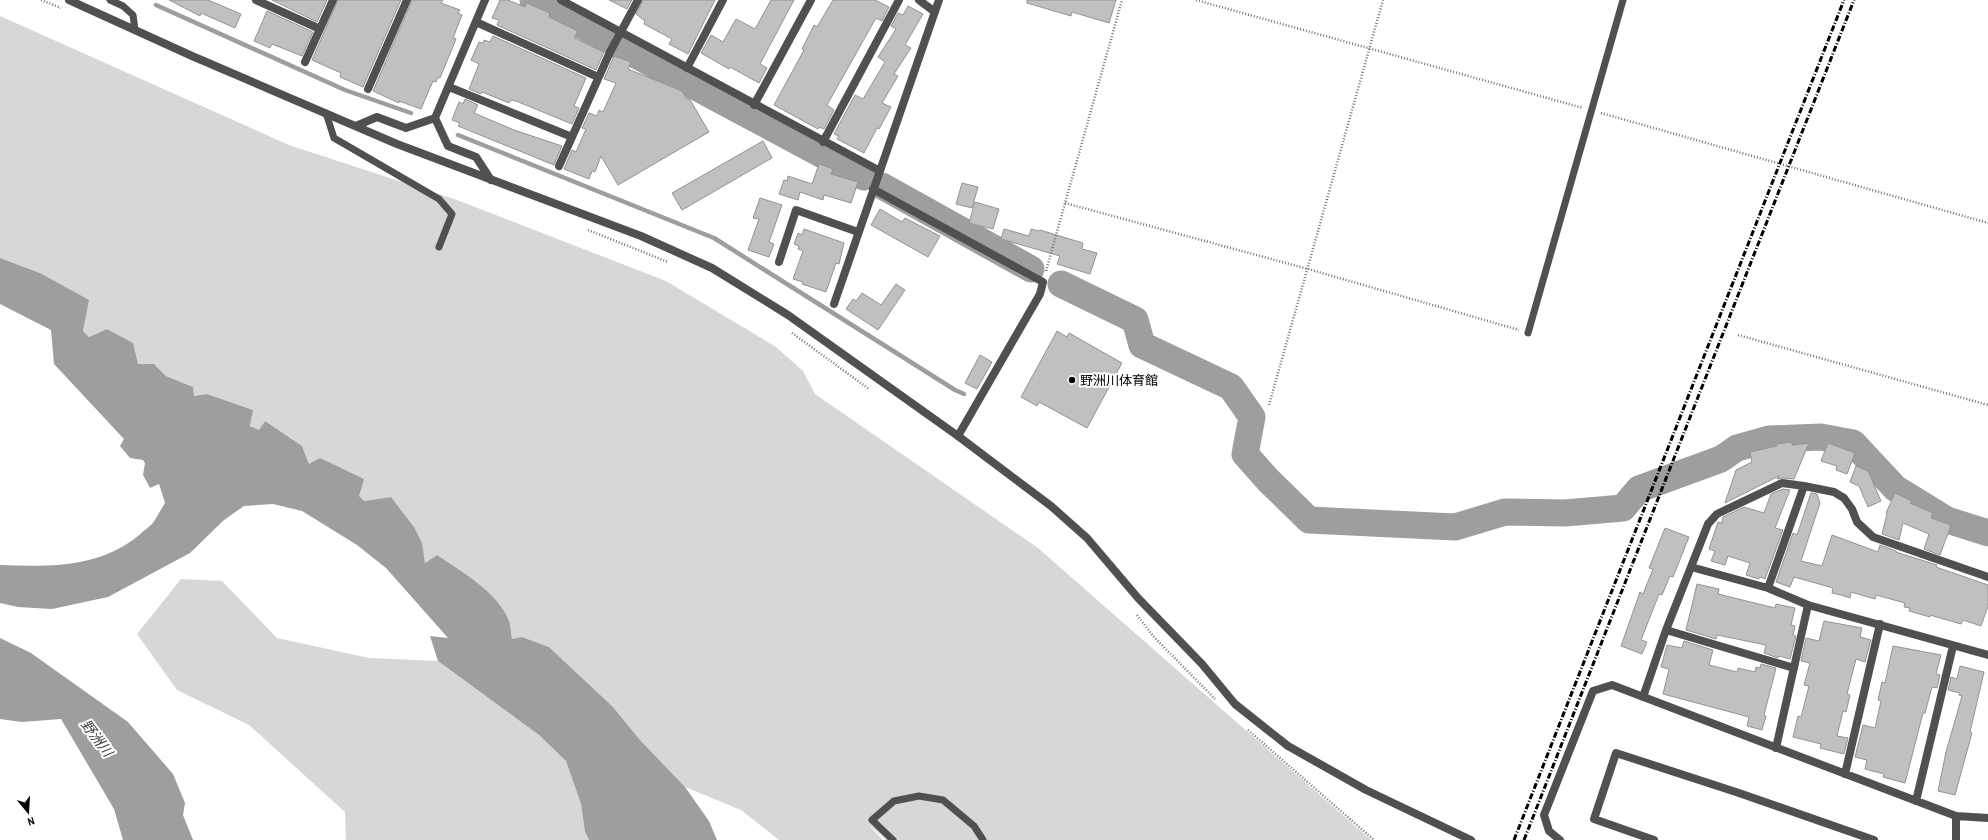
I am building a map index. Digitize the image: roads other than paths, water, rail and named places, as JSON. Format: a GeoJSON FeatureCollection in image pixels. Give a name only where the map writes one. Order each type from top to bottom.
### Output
{"type":"FeatureCollection","features":[{"type":"Feature","properties":{"kind":"street"},"geometry":{"type":"LineString","coordinates":[[69,0],[397,144],[641,236],[712,268],[788,314],[958,436],[1051,506],[1082,533],[1138,598],[1202,664],[1235,704],[1282,742],[1366,790],[1471,840]]}},
{"type":"Feature","properties":{"kind":"street"},"geometry":{"type":"LineString","coordinates":[[256,0],[320,29]]}},
{"type":"Feature","properties":{"kind":"street"},"geometry":{"type":"LineString","coordinates":[[305,62],[333,0]]}},
{"type":"Feature","properties":{"kind":"street"},"geometry":{"type":"LineString","coordinates":[[368,89],[408,0]]}},
{"type":"Feature","properties":{"kind":"street"},"geometry":{"type":"LineString","coordinates":[[485,0],[435,118],[448,146],[476,157],[490,180]]}},
{"type":"Feature","properties":{"kind":"street"},"geometry":{"type":"LineString","coordinates":[[561,0],[823,142],[880,171]]}},
{"type":"Feature","properties":{"kind":"street"},"geometry":{"type":"LineString","coordinates":[[559,166],[598,77],[638,0]]}},
{"type":"Feature","properties":{"kind":"street"},"geometry":{"type":"LineString","coordinates":[[687,68],[723,0]]}},
{"type":"Feature","properties":{"kind":"street"},"geometry":{"type":"LineString","coordinates":[[754,105],[811,0]]}},
{"type":"Feature","properties":{"kind":"street"},"geometry":{"type":"LineString","coordinates":[[823,142],[899,0]]}},
{"type":"Feature","properties":{"kind":"street"},"geometry":{"type":"LineString","coordinates":[[920,0],[935,12]]}},
{"type":"Feature","properties":{"kind":"street"},"geometry":{"type":"LineString","coordinates":[[834,304],[939,0]]}},
{"type":"Feature","properties":{"kind":"street"},"geometry":{"type":"LineString","coordinates":[[476,22],[598,77]]}},
{"type":"Feature","properties":{"kind":"street"},"geometry":{"type":"LineString","coordinates":[[448,87],[572,138]]}},
{"type":"Feature","properties":{"kind":"street"},"geometry":{"type":"LineString","coordinates":[[356,126],[377,117],[406,128],[435,118]]}},
{"type":"Feature","properties":{"kind":"street"},"geometry":{"type":"LineString","coordinates":[[873,189],[1043,282],[1040,294],[958,436]]}},
{"type":"Feature","properties":{"kind":"street"},"geometry":{"type":"LineString","coordinates":[[779,262],[796,210],[858,232]]}},
{"type":"Feature","properties":{"kind":"street"},"geometry":{"type":"LineString","coordinates":[[1643,697],[1666,630],[1708,524],[1716,514],[1782,483],[1834,492],[1844,498],[1852,509],[1858,522],[1873,537],[1988,577]]}},
{"type":"Feature","properties":{"kind":"street"},"geometry":{"type":"LineString","coordinates":[[1768,588],[1804,486]]}},
{"type":"Feature","properties":{"kind":"street"},"geometry":{"type":"LineString","coordinates":[[1692,567],[1768,588],[1808,605],[1988,655]]}},
{"type":"Feature","properties":{"kind":"street"},"geometry":{"type":"LineString","coordinates":[[1776,748],[1808,605]]}},
{"type":"Feature","properties":{"kind":"street"},"geometry":{"type":"LineString","coordinates":[[1845,774],[1880,624]]}},
{"type":"Feature","properties":{"kind":"street"},"geometry":{"type":"LineString","coordinates":[[1666,630],[1794,668]]}},
{"type":"Feature","properties":{"kind":"street"},"geometry":{"type":"LineString","coordinates":[[1916,801],[1953,646]]}},
{"type":"Feature","properties":{"kind":"street"},"geometry":{"type":"LineString","coordinates":[[1560,840],[1549,831],[1544,815],[1593,691],[1612,685],[1956,816],[1988,818]]}},
{"type":"Feature","properties":{"kind":"street"},"geometry":{"type":"LineString","coordinates":[[1654,840],[1594,819],[1616,753],[1736,792],[1874,840]]}},
{"type":"Feature","properties":{"kind":"street"},"geometry":{"type":"LineString","coordinates":[[1956,816],[1956,840]]}},
{"type":"Feature","properties":{"kind":"lane"},"geometry":{"type":"LineString","coordinates":[[110,0],[123,6],[133,14],[135,30]]}},
{"type":"Feature","properties":{"kind":"lane"},"geometry":{"type":"LineString","coordinates":[[1528,333],[1623,0]]}},
{"type":"Feature","properties":{"kind":"lane"},"geometry":{"type":"LineString","coordinates":[[326,113],[334,138],[439,198],[452,214],[439,247]]}},
{"type":"Feature","properties":{"kind":"lane"},"geometry":{"type":"LineString","coordinates":[[893,840],[872,820],[894,801],[919,796],[943,800],[974,826],[983,840]]}},
{"type":"Feature","properties":{"kind":"water"},"geometry":{"type":"Polygon","coordinates":[[[0,258],[40,273],[89,300],[83,331],[89,337],[107,329],[133,343],[138,364],[154,364],[166,376],[193,387],[194,396],[207,394],[253,410],[250,426],[259,430],[265,421],[302,446],[309,464],[320,458],[364,479],[359,496],[364,501],[391,497],[414,527],[422,543],[425,563],[437,555],[468,576],[488,592],[504,611],[510,623],[512,639],[522,637],[549,647],[613,707],[640,740],[685,787],[709,821],[717,840],[589,840],[585,832],[581,804],[566,761],[539,735],[438,661],[430,636],[448,638],[386,568],[357,545],[302,511],[273,504],[244,506],[224,520],[190,553],[108,597],[52,609],[18,607],[0,603],[0,565],[55,565],[90,560],[106,554],[123,547],[150,526],[156,519],[165,503],[159,484],[150,488],[143,475],[145,463],[143,460],[130,458],[120,446],[124,439],[54,364],[51,330],[0,304],[0,258]]]}},
{"type":"Feature","properties":{"kind":"water","name":"野洲川"},"geometry":{"type":"Polygon","coordinates":[[[0,638],[31,653],[128,722],[173,774],[185,803],[183,815],[193,840],[123,840],[114,809],[61,719],[22,722],[0,719],[0,638]]]}},
{"type":"Feature","properties":{"kind":"waterway"},"geometry":{"type":"LineString","coordinates":[[533,0],[607,39]]}},
{"type":"Feature","properties":{"kind":"waterway"},"geometry":{"type":"LineString","coordinates":[[156,5],[345,90],[411,113]]}},
{"type":"Feature","properties":{"kind":"waterway"},"geometry":{"type":"LineString","coordinates":[[621,47],[864,177]]}},
{"type":"Feature","properties":{"kind":"waterway"},"geometry":{"type":"LineString","coordinates":[[458,135],[714,238],[955,390],[964,394]]}},
{"type":"Feature","properties":{"kind":"waterway"},"geometry":{"type":"LineString","coordinates":[[882,186],[1031,269]]}},
{"type":"Feature","properties":{"kind":"waterway"},"geometry":{"type":"LineString","coordinates":[[1061,284],[1135,320],[1142,345],[1231,387],[1252,417],[1245,454],[1268,480],[1309,520],[1455,527],[1505,512],[1565,513],[1623,508],[1639,489],[1721,459],[1737,448],[1769,439],[1821,437],[1853,443],[1895,488],[1947,520],[1988,533]]}},
{"type":"Feature","properties":{"kind":"railway"},"geometry":{"type":"LineString","coordinates":[[1514,840],[1844,0]]}},
{"type":"Feature","properties":{"kind":"railway"},"geometry":{"type":"LineString","coordinates":[[1524,840],[1854,0]]}},
{"type":"Feature","properties":{"kind":"place","name":"野洲川体育館"},"geometry":{"type":"Point","coordinates":[1072,380]}}]}
